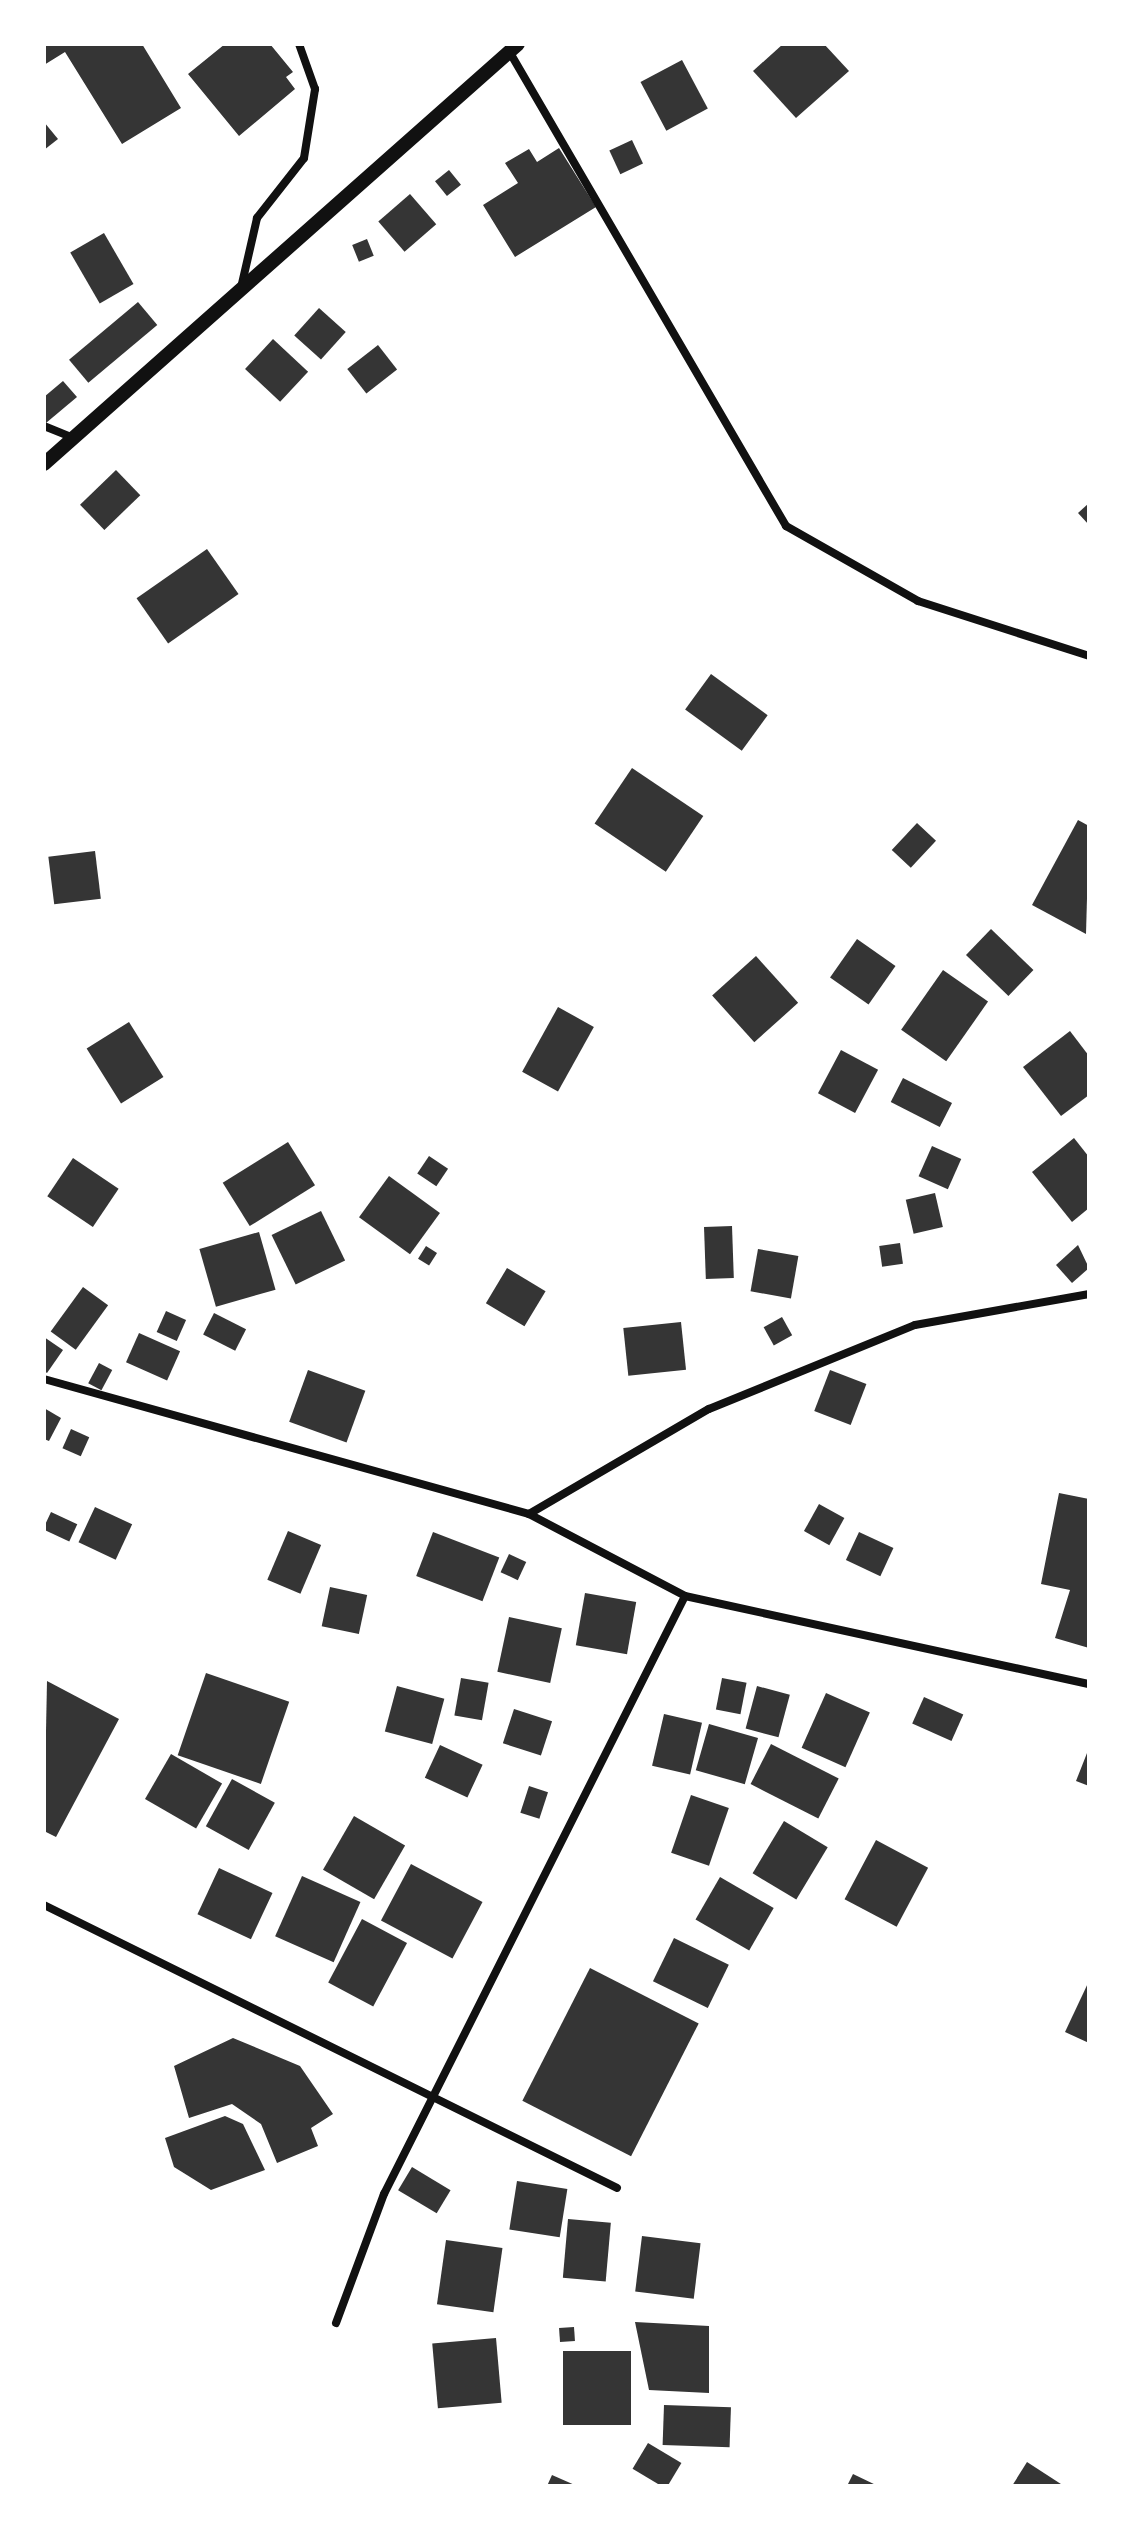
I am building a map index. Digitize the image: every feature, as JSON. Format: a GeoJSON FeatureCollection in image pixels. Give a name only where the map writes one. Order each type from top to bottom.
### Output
{"type":"FeatureCollection","features":[{"type":"Feature","properties":{"kind":"street"},"geometry":{"type":"LineString","coordinates":[[241,289],[257,218],[304,158],[315,89],[299,44]]}},
{"type":"Feature","properties":{"kind":"street"},"geometry":{"type":"LineString","coordinates":[[44,464],[513,48],[786,526],[918,601],[1089,656]]}},
{"type":"Feature","properties":{"kind":"street"},"geometry":{"type":"LineString","coordinates":[[44,426],[73,438]]}},
{"type":"Feature","properties":{"kind":"street"},"geometry":{"type":"LineString","coordinates":[[529,1514],[709,1409],[915,1325],[1089,1294]]}},
{"type":"Feature","properties":{"kind":"street"},"geometry":{"type":"LineString","coordinates":[[44,1379],[529,1514],[685,1596],[1089,1684]]}},
{"type":"Feature","properties":{"kind":"street"},"geometry":{"type":"LineString","coordinates":[[336,2323],[384,2194],[436,2097],[685,1596]]}},
{"type":"Feature","properties":{"kind":"street"},"geometry":{"type":"LineString","coordinates":[[44,1905],[617,2188]]}},
{"type":"Feature","properties":{"kind":"building"},"geometry":{"type":"Polygon","coordinates":[[[44,44],[142,44],[181,108],[122,144],[65,52],[44,65],[44,44]]]}},
{"type":"Feature","properties":{"kind":"building"},"geometry":{"type":"Polygon","coordinates":[[[225,44],[270,44],[293,72],[286,77],[295,89],[239,136],[188,74],[225,44]]]}},
{"type":"Feature","properties":{"kind":"building"},"geometry":{"type":"Polygon","coordinates":[[[783,44],[824,44],[849,71],[796,118],[753,71],[783,44]]]}},
{"type":"Feature","properties":{"kind":"building"},"geometry":{"type":"Polygon","coordinates":[[[682,60],[708,109],[666,131],[641,82],[682,60]]]}},
{"type":"Feature","properties":{"kind":"building"},"geometry":{"type":"Polygon","coordinates":[[[44,122],[58,139],[44,150],[44,122]]]}},
{"type":"Feature","properties":{"kind":"building"},"geometry":{"type":"Polygon","coordinates":[[[632,140],[643,164],[620,174],[609,151],[632,140]]]}},
{"type":"Feature","properties":{"kind":"building"},"geometry":{"type":"Polygon","coordinates":[[[559,148],[596,207],[515,257],[483,205],[518,183],[505,163],[529,149],[537,162],[559,148]]]}},
{"type":"Feature","properties":{"kind":"building"},"geometry":{"type":"Polygon","coordinates":[[[449,170],[461,185],[447,196],[435,181],[449,170]]]}},
{"type":"Feature","properties":{"kind":"building"},"geometry":{"type":"Polygon","coordinates":[[[410,194],[436,224],[405,252],[378,222],[410,194]]]}},
{"type":"Feature","properties":{"kind":"building"},"geometry":{"type":"Polygon","coordinates":[[[104,233],[134,284],[100,304],[70,252],[104,233]]]}},
{"type":"Feature","properties":{"kind":"building"},"geometry":{"type":"Polygon","coordinates":[[[367,239],[374,256],[359,262],[352,245],[367,239]]]}},
{"type":"Feature","properties":{"kind":"building"},"geometry":{"type":"Polygon","coordinates":[[[138,302],[157,325],[88,383],[69,360],[138,302]]]}},
{"type":"Feature","properties":{"kind":"building"},"geometry":{"type":"Polygon","coordinates":[[[319,308],[346,332],[321,360],[294,335],[319,308]]]}},
{"type":"Feature","properties":{"kind":"building"},"geometry":{"type":"Polygon","coordinates":[[[273,339],[308,372],[280,402],[245,369],[273,339]]]}},
{"type":"Feature","properties":{"kind":"building"},"geometry":{"type":"Polygon","coordinates":[[[378,345],[397,369],[366,393],[347,369],[378,345]]]}},
{"type":"Feature","properties":{"kind":"building"},"geometry":{"type":"Polygon","coordinates":[[[63,381],[77,397],[46,423],[44,397],[63,381]]]}},
{"type":"Feature","properties":{"kind":"building"},"geometry":{"type":"Polygon","coordinates":[[[116,470],[140,495],[104,530],[80,505],[116,470]]]}},
{"type":"Feature","properties":{"kind":"building"},"geometry":{"type":"Polygon","coordinates":[[[1089,503],[1089,525],[1078,513],[1089,503]]]}},
{"type":"Feature","properties":{"kind":"building"},"geometry":{"type":"Polygon","coordinates":[[[207,549],[239,594],[168,643],[137,598],[207,549]]]}},
{"type":"Feature","properties":{"kind":"building"},"geometry":{"type":"Polygon","coordinates":[[[711,674],[768,715],[742,751],[685,710],[711,674]]]}},
{"type":"Feature","properties":{"kind":"building"},"geometry":{"type":"Polygon","coordinates":[[[632,768],[703,816],[666,872],[595,824],[632,768]]]}},
{"type":"Feature","properties":{"kind":"building"},"geometry":{"type":"Polygon","coordinates":[[[1078,820],[1089,826],[1086,934],[1032,905],[1078,820]]]}},
{"type":"Feature","properties":{"kind":"building"},"geometry":{"type":"Polygon","coordinates":[[[917,823],[936,841],[911,868],[892,850],[917,823]]]}},
{"type":"Feature","properties":{"kind":"building"},"geometry":{"type":"Polygon","coordinates":[[[95,851],[101,899],[54,904],[48,857],[95,851]]]}},
{"type":"Feature","properties":{"kind":"building"},"geometry":{"type":"Polygon","coordinates":[[[991,929],[1033,970],[1008,996],[966,955],[991,929]]]}},
{"type":"Feature","properties":{"kind":"building"},"geometry":{"type":"Polygon","coordinates":[[[857,939],[896,966],[869,1004],[830,978],[857,939]]]}},
{"type":"Feature","properties":{"kind":"building"},"geometry":{"type":"Polygon","coordinates":[[[756,956],[798,1003],[754,1042],[712,995],[756,956]]]}},
{"type":"Feature","properties":{"kind":"building"},"geometry":{"type":"Polygon","coordinates":[[[943,970],[988,1002],[946,1061],[901,1030],[943,970]]]}},
{"type":"Feature","properties":{"kind":"building"},"geometry":{"type":"Polygon","coordinates":[[[558,1007],[594,1027],[558,1092],[522,1072],[558,1007]]]}},
{"type":"Feature","properties":{"kind":"building"},"geometry":{"type":"Polygon","coordinates":[[[129,1022],[163,1077],[121,1104],[87,1048],[129,1022]]]}},
{"type":"Feature","properties":{"kind":"building"},"geometry":{"type":"Polygon","coordinates":[[[1070,1031],[1089,1056],[1089,1095],[1061,1116],[1023,1067],[1070,1031]]]}},
{"type":"Feature","properties":{"kind":"building"},"geometry":{"type":"Polygon","coordinates":[[[841,1050],[878,1070],[855,1113],[818,1093],[841,1050]]]}},
{"type":"Feature","properties":{"kind":"building"},"geometry":{"type":"Polygon","coordinates":[[[903,1078],[952,1103],[940,1127],[891,1102],[903,1078]]]}},
{"type":"Feature","properties":{"kind":"building"},"geometry":{"type":"Polygon","coordinates":[[[1074,1138],[1089,1157],[1089,1208],[1072,1222],[1032,1172],[1074,1138]]]}},
{"type":"Feature","properties":{"kind":"building"},"geometry":{"type":"Polygon","coordinates":[[[288,1142],[315,1185],[250,1226],[223,1183],[288,1142]]]}},
{"type":"Feature","properties":{"kind":"building"},"geometry":{"type":"Polygon","coordinates":[[[932,1146],[961,1159],[948,1189],[919,1176],[932,1146]]]}},
{"type":"Feature","properties":{"kind":"building"},"geometry":{"type":"Polygon","coordinates":[[[429,1156],[448,1169],[436,1186],[417,1173],[429,1156]]]}},
{"type":"Feature","properties":{"kind":"building"},"geometry":{"type":"Polygon","coordinates":[[[73,1158],[119,1189],[93,1227],[47,1196],[73,1158]]]}},
{"type":"Feature","properties":{"kind":"building"},"geometry":{"type":"Polygon","coordinates":[[[389,1176],[440,1213],[410,1254],[359,1217],[389,1176]]]}},
{"type":"Feature","properties":{"kind":"building"},"geometry":{"type":"Polygon","coordinates":[[[935,1193],[943,1227],[914,1234],[906,1200],[935,1193]]]}},
{"type":"Feature","properties":{"kind":"building"},"geometry":{"type":"Polygon","coordinates":[[[321,1211],[345,1260],[296,1285],[272,1235],[321,1211]]]}},
{"type":"Feature","properties":{"kind":"building"},"geometry":{"type":"Polygon","coordinates":[[[732,1226],[734,1278],[706,1279],[704,1227],[732,1226]]]}},
{"type":"Feature","properties":{"kind":"building"},"geometry":{"type":"Polygon","coordinates":[[[259,1232],[276,1290],[216,1307],[199,1249],[259,1232]]]}},
{"type":"Feature","properties":{"kind":"building"},"geometry":{"type":"Polygon","coordinates":[[[900,1243],[903,1264],[882,1267],[879,1246],[900,1243]]]}},
{"type":"Feature","properties":{"kind":"building"},"geometry":{"type":"Polygon","coordinates":[[[1078,1245],[1089,1268],[1072,1283],[1056,1265],[1078,1245]]]}},
{"type":"Feature","properties":{"kind":"building"},"geometry":{"type":"Polygon","coordinates":[[[426,1246],[437,1253],[429,1266],[418,1259],[426,1246]]]}},
{"type":"Feature","properties":{"kind":"building"},"geometry":{"type":"Polygon","coordinates":[[[758,1249],[798,1256],[791,1298],[751,1291],[758,1249]]]}},
{"type":"Feature","properties":{"kind":"building"},"geometry":{"type":"Polygon","coordinates":[[[507,1268],[546,1291],[524,1326],[486,1303],[507,1268]]]}},
{"type":"Feature","properties":{"kind":"building"},"geometry":{"type":"Polygon","coordinates":[[[83,1287],[108,1305],[76,1350],[51,1331],[83,1287]]]}},
{"type":"Feature","properties":{"kind":"building"},"geometry":{"type":"Polygon","coordinates":[[[166,1311],[186,1320],[177,1341],[157,1332],[166,1311]]]}},
{"type":"Feature","properties":{"kind":"building"},"geometry":{"type":"Polygon","coordinates":[[[214,1313],[246,1329],[235,1351],[203,1334],[214,1313]]]}},
{"type":"Feature","properties":{"kind":"building"},"geometry":{"type":"Polygon","coordinates":[[[782,1317],[792,1335],[774,1346],[764,1327],[782,1317]]]}},
{"type":"Feature","properties":{"kind":"building"},"geometry":{"type":"Polygon","coordinates":[[[681,1322],[686,1370],[628,1376],[623,1328],[681,1322]]]}},
{"type":"Feature","properties":{"kind":"building"},"geometry":{"type":"Polygon","coordinates":[[[139,1333],[180,1351],[167,1381],[126,1362],[139,1333]]]}},
{"type":"Feature","properties":{"kind":"building"},"geometry":{"type":"Polygon","coordinates":[[[44,1337],[63,1350],[47,1373],[44,1371],[44,1337]]]}},
{"type":"Feature","properties":{"kind":"building"},"geometry":{"type":"Polygon","coordinates":[[[99,1363],[112,1370],[101,1390],[88,1383],[99,1363]]]}},
{"type":"Feature","properties":{"kind":"building"},"geometry":{"type":"Polygon","coordinates":[[[308,1370],[365,1391],[347,1443],[289,1422],[308,1370]]]}},
{"type":"Feature","properties":{"kind":"building"},"geometry":{"type":"Polygon","coordinates":[[[830,1370],[866,1384],[851,1425],[814,1411],[830,1370]]]}},
{"type":"Feature","properties":{"kind":"building"},"geometry":{"type":"Polygon","coordinates":[[[44,1408],[61,1418],[49,1441],[44,1439],[44,1408]]]}},
{"type":"Feature","properties":{"kind":"building"},"geometry":{"type":"Polygon","coordinates":[[[71,1429],[89,1437],[81,1456],[62,1448],[71,1429]]]}},
{"type":"Feature","properties":{"kind":"building"},"geometry":{"type":"Polygon","coordinates":[[[1059,1493],[1089,1499],[1089,1648],[1055,1638],[1070,1590],[1041,1584],[1059,1493]]]}},
{"type":"Feature","properties":{"kind":"building"},"geometry":{"type":"Polygon","coordinates":[[[819,1504],[844,1518],[829,1545],[804,1531],[819,1504]]]}},
{"type":"Feature","properties":{"kind":"building"},"geometry":{"type":"Polygon","coordinates":[[[95,1507],[132,1524],[116,1560],[79,1542],[95,1507]]]}},
{"type":"Feature","properties":{"kind":"building"},"geometry":{"type":"Polygon","coordinates":[[[51,1512],[77,1524],[69,1541],[44,1530],[51,1512]]]}},
{"type":"Feature","properties":{"kind":"building"},"geometry":{"type":"Polygon","coordinates":[[[288,1531],[321,1545],[300,1594],[267,1580],[288,1531]]]}},
{"type":"Feature","properties":{"kind":"building"},"geometry":{"type":"Polygon","coordinates":[[[433,1532],[499,1557],[482,1601],[416,1576],[433,1532]]]}},
{"type":"Feature","properties":{"kind":"building"},"geometry":{"type":"Polygon","coordinates":[[[859,1532],[893,1548],[880,1576],[846,1560],[859,1532]]]}},
{"type":"Feature","properties":{"kind":"building"},"geometry":{"type":"Polygon","coordinates":[[[509,1554],[526,1562],[518,1580],[501,1572],[509,1554]]]}},
{"type":"Feature","properties":{"kind":"building"},"geometry":{"type":"Polygon","coordinates":[[[330,1587],[367,1595],[359,1634],[322,1626],[330,1587]]]}},
{"type":"Feature","properties":{"kind":"building"},"geometry":{"type":"Polygon","coordinates":[[[585,1593],[636,1602],[627,1654],[576,1645],[585,1593]]]}},
{"type":"Feature","properties":{"kind":"building"},"geometry":{"type":"Polygon","coordinates":[[[509,1617],[562,1628],[550,1683],[497,1672],[509,1617]]]}},
{"type":"Feature","properties":{"kind":"building"},"geometry":{"type":"Polygon","coordinates":[[[206,1673],[289,1702],[261,1784],[178,1755],[206,1673]]]}},
{"type":"Feature","properties":{"kind":"building"},"geometry":{"type":"Polygon","coordinates":[[[461,1678],[489,1683],[482,1720],[454,1715],[461,1678]]]}},
{"type":"Feature","properties":{"kind":"building"},"geometry":{"type":"Polygon","coordinates":[[[722,1678],[747,1683],[740,1714],[716,1709],[722,1678]]]}},
{"type":"Feature","properties":{"kind":"building"},"geometry":{"type":"Polygon","coordinates":[[[47,1681],[119,1719],[56,1837],[44,1831],[47,1681]]]}},
{"type":"Feature","properties":{"kind":"building"},"geometry":{"type":"Polygon","coordinates":[[[397,1686],[444,1699],[432,1744],[385,1731],[397,1686]]]}},
{"type":"Feature","properties":{"kind":"building"},"geometry":{"type":"Polygon","coordinates":[[[757,1686],[790,1695],[778,1737],[746,1729],[757,1686]]]}},
{"type":"Feature","properties":{"kind":"building"},"geometry":{"type":"Polygon","coordinates":[[[826,1693],[870,1713],[845,1767],[802,1748],[826,1693]]]}},
{"type":"Feature","properties":{"kind":"building"},"geometry":{"type":"Polygon","coordinates":[[[924,1697],[963,1714],[951,1741],[912,1723],[924,1697]]]}},
{"type":"Feature","properties":{"kind":"building"},"geometry":{"type":"Polygon","coordinates":[[[514,1709],[552,1721],[541,1756],[503,1743],[514,1709]]]}},
{"type":"Feature","properties":{"kind":"building"},"geometry":{"type":"Polygon","coordinates":[[[664,1714],[702,1723],[690,1774],[652,1766],[664,1714]]]}},
{"type":"Feature","properties":{"kind":"building"},"geometry":{"type":"Polygon","coordinates":[[[709,1724],[758,1738],[745,1784],[696,1770],[709,1724]]]}},
{"type":"Feature","properties":{"kind":"building"},"geometry":{"type":"Polygon","coordinates":[[[771,1744],[839,1779],[818,1819],[751,1784],[771,1744]]]}},
{"type":"Feature","properties":{"kind":"building"},"geometry":{"type":"Polygon","coordinates":[[[440,1745],[483,1765],[467,1797],[425,1778],[440,1745]]]}},
{"type":"Feature","properties":{"kind":"building"},"geometry":{"type":"Polygon","coordinates":[[[1089,1748],[1089,1786],[1076,1781],[1089,1748]]]}},
{"type":"Feature","properties":{"kind":"building"},"geometry":{"type":"Polygon","coordinates":[[[171,1754],[222,1784],[196,1829],[145,1799],[171,1754]]]}},
{"type":"Feature","properties":{"kind":"building"},"geometry":{"type":"Polygon","coordinates":[[[232,1779],[275,1803],[249,1850],[206,1826],[232,1779]]]}},
{"type":"Feature","properties":{"kind":"building"},"geometry":{"type":"Polygon","coordinates":[[[529,1786],[548,1792],[539,1819],[520,1813],[529,1786]]]}},
{"type":"Feature","properties":{"kind":"building"},"geometry":{"type":"Polygon","coordinates":[[[691,1795],[729,1808],[709,1866],[671,1853],[691,1795]]]}},
{"type":"Feature","properties":{"kind":"building"},"geometry":{"type":"Polygon","coordinates":[[[354,1816],[405,1846],[374,1899],[323,1870],[354,1816]]]}},
{"type":"Feature","properties":{"kind":"building"},"geometry":{"type":"Polygon","coordinates":[[[784,1821],[828,1847],[796,1900],[753,1873],[784,1821]]]}},
{"type":"Feature","properties":{"kind":"building"},"geometry":{"type":"Polygon","coordinates":[[[876,1840],[928,1868],[897,1927],[845,1899],[876,1840]]]}},
{"type":"Feature","properties":{"kind":"building"},"geometry":{"type":"Polygon","coordinates":[[[411,1864],[483,1902],[452,1959],[381,1921],[411,1864]]]}},
{"type":"Feature","properties":{"kind":"building"},"geometry":{"type":"Polygon","coordinates":[[[219,1868],[272,1893],[251,1939],[197,1914],[219,1868]]]}},
{"type":"Feature","properties":{"kind":"building"},"geometry":{"type":"Polygon","coordinates":[[[302,1876],[360,1902],[334,1962],[275,1936],[302,1876]]]}},
{"type":"Feature","properties":{"kind":"building"},"geometry":{"type":"Polygon","coordinates":[[[720,1877],[774,1908],[749,1950],[696,1919],[720,1877]]]}},
{"type":"Feature","properties":{"kind":"building"},"geometry":{"type":"Polygon","coordinates":[[[362,1919],[407,1943],[373,2007],[328,1983],[362,1919]]]}},
{"type":"Feature","properties":{"kind":"building"},"geometry":{"type":"Polygon","coordinates":[[[674,1938],[729,1965],[708,2008],[653,1981],[674,1938]]]}},
{"type":"Feature","properties":{"kind":"building"},"geometry":{"type":"Polygon","coordinates":[[[590,1968],[699,2023],[631,2156],[522,2101],[590,1968]]]}},
{"type":"Feature","properties":{"kind":"building"},"geometry":{"type":"Polygon","coordinates":[[[1089,1981],[1089,2043],[1065,2032],[1089,1981]]]}},
{"type":"Feature","properties":{"kind":"building"},"geometry":{"type":"Polygon","coordinates":[[[233,2038],[300,2066],[333,2114],[311,2128],[318,2146],[277,2163],[261,2124],[232,2104],[189,2118],[174,2066],[233,2038]]]}},
{"type":"Feature","properties":{"kind":"building"},"geometry":{"type":"Polygon","coordinates":[[[225,2116],[243,2124],[265,2170],[211,2190],[174,2167],[165,2138],[225,2116]]]}},
{"type":"Feature","properties":{"kind":"building"},"geometry":{"type":"Polygon","coordinates":[[[412,2167],[451,2190],[437,2213],[398,2190],[412,2167]]]}},
{"type":"Feature","properties":{"kind":"building"},"geometry":{"type":"Polygon","coordinates":[[[517,2181],[567,2189],[560,2237],[509,2229],[517,2181]]]}},
{"type":"Feature","properties":{"kind":"building"},"geometry":{"type":"Polygon","coordinates":[[[568,2219],[611,2223],[606,2282],[563,2278],[568,2219]]]}},
{"type":"Feature","properties":{"kind":"building"},"geometry":{"type":"Polygon","coordinates":[[[642,2236],[701,2243],[694,2299],[635,2292],[642,2236]]]}},
{"type":"Feature","properties":{"kind":"building"},"geometry":{"type":"Polygon","coordinates":[[[446,2240],[502,2248],[493,2312],[437,2304],[446,2240]]]}},
{"type":"Feature","properties":{"kind":"building"},"geometry":{"type":"Polygon","coordinates":[[[635,2322],[709,2326],[709,2393],[649,2390],[635,2322]]]}},
{"type":"Feature","properties":{"kind":"building"},"geometry":{"type":"Polygon","coordinates":[[[574,2327],[575,2341],[560,2342],[559,2328],[574,2327]]]}},
{"type":"Feature","properties":{"kind":"building"},"geometry":{"type":"Polygon","coordinates":[[[496,2338],[502,2403],[438,2408],[432,2344],[496,2338]]]}},
{"type":"Feature","properties":{"kind":"building"},"geometry":{"type":"Polygon","coordinates":[[[563,2351],[631,2351],[631,2425],[563,2425],[563,2351]]]}},
{"type":"Feature","properties":{"kind":"building"},"geometry":{"type":"Polygon","coordinates":[[[664,2405],[731,2407],[730,2447],[663,2445],[664,2405]]]}},
{"type":"Feature","properties":{"kind":"building"},"geometry":{"type":"Polygon","coordinates":[[[648,2443],[681,2463],[668,2486],[661,2486],[633,2469],[648,2443]]]}},
{"type":"Feature","properties":{"kind":"building"},"geometry":{"type":"Polygon","coordinates":[[[1027,2462],[1064,2486],[1012,2486],[1027,2462]]]}},
{"type":"Feature","properties":{"kind":"building"},"geometry":{"type":"Polygon","coordinates":[[[853,2474],[878,2486],[847,2486],[853,2474]]]}},
{"type":"Feature","properties":{"kind":"building"},"geometry":{"type":"Polygon","coordinates":[[[552,2475],[577,2486],[547,2486],[552,2475]]]}}]}
